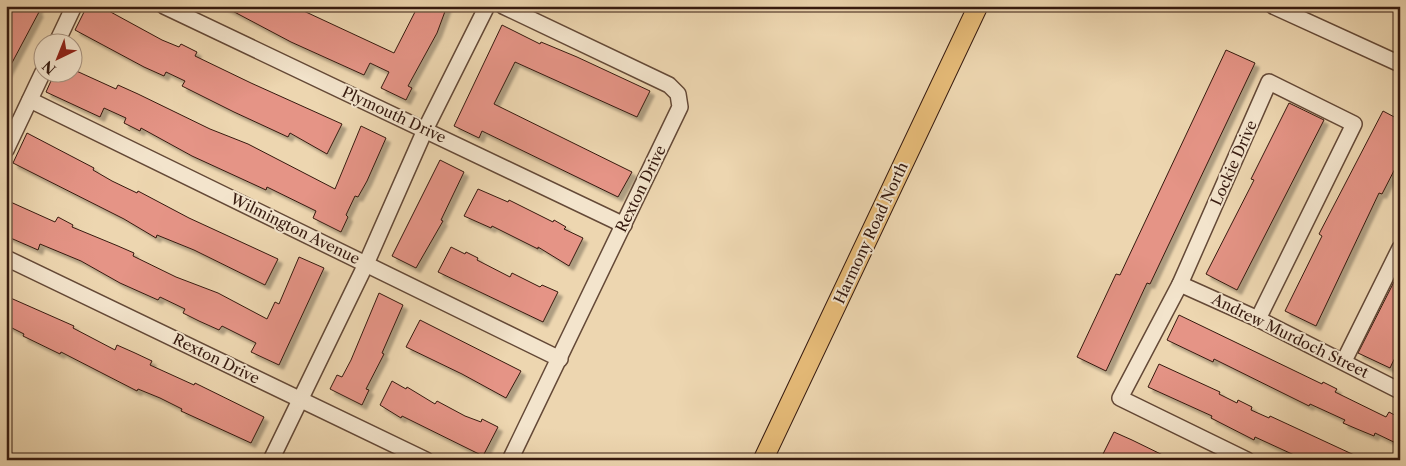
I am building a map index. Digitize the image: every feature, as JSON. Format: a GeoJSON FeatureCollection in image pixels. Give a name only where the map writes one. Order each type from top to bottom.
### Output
{"type":"FeatureCollection","features":[{"type":"Feature","properties":{"kind":"main road","name":"Harmony Road North"},"geometry":{"type":"LineString","coordinates":[[763,460],[978,6]]}},
{"type":"Feature","properties":{"kind":"street"},"geometry":{"type":"LineString","coordinates":[[62,32],[74,6]]}},
{"type":"Feature","properties":{"kind":"street","name":"Plymouth Drive"},"geometry":{"type":"LineString","coordinates":[[164,6],[624,225]]}},
{"type":"Feature","properties":{"kind":"street"},"geometry":{"type":"LineString","coordinates":[[271,460],[366,264],[425,130],[487,6]]}},
{"type":"Feature","properties":{"kind":"street","name":"Rexton Drive"},"geometry":{"type":"LineString","coordinates":[[503,6],[668,85],[678,94],[680,107],[510,460]]}},
{"type":"Feature","properties":{"kind":"street"},"geometry":{"type":"LineString","coordinates":[[1273,6],[1400,64]]}},
{"type":"Feature","properties":{"kind":"street"},"geometry":{"type":"LineString","coordinates":[[6,150],[38,82]]}},
{"type":"Feature","properties":{"kind":"street","name":"Lockie Drive"},"geometry":{"type":"LineString","coordinates":[[1247,460],[1120,398],[1180,284],[1270,82],[1354,124],[1258,319]]}},
{"type":"Feature","properties":{"kind":"street","name":"Wilmington Avenue"},"geometry":{"type":"LineString","coordinates":[[30,100],[560,359]]}},
{"type":"Feature","properties":{"kind":"street"},"geometry":{"type":"LineString","coordinates":[[1344,361],[1400,248]]}},
{"type":"Feature","properties":{"kind":"street","name":"Rexton Drive"},"geometry":{"type":"LineString","coordinates":[[6,258],[426,460]]}},
{"type":"Feature","properties":{"kind":"street","name":"Andrew Murdoch Street"},"geometry":{"type":"LineString","coordinates":[[1180,284],[1258,319],[1400,391]]}},
{"type":"Feature","properties":{"kind":"building"},"geometry":{"type":"Polygon","coordinates":[[[6,6],[39,6],[37,11],[39,12],[6,74],[6,6]]]}},
{"type":"Feature","properties":{"kind":"building"},"geometry":{"type":"Polygon","coordinates":[[[87,6],[100,6],[162,40],[179,47],[181,44],[197,52],[195,56],[342,124],[327,154],[290,133],[288,137],[234,112],[182,86],[185,81],[166,72],[164,76],[144,67],[82,34],[82,32],[75,30],[87,6]]]}},
{"type":"Feature","properties":{"kind":"building"},"geometry":{"type":"Polygon","coordinates":[[[223,6],[293,6],[394,53],[418,6],[447,6],[437,33],[408,86],[412,88],[406,100],[381,88],[389,72],[370,63],[364,75],[291,42],[223,6]]]}},
{"type":"Feature","properties":{"kind":"building"},"geometry":{"type":"Polygon","coordinates":[[[502,25],[540,44],[541,42],[577,57],[650,91],[637,117],[515,62],[494,104],[632,172],[618,197],[482,131],[479,138],[454,126],[502,25]]]}},
{"type":"Feature","properties":{"kind":"building"},"geometry":{"type":"Polygon","coordinates":[[[1226,50],[1255,63],[1150,284],[1147,283],[1106,371],[1077,357],[1116,274],[1120,275],[1226,50]]]}},
{"type":"Feature","properties":{"kind":"building"},"geometry":{"type":"Polygon","coordinates":[[[82,74],[116,89],[118,85],[210,129],[248,144],[335,189],[361,126],[386,138],[367,181],[358,197],[355,196],[346,215],[348,217],[341,232],[313,218],[316,211],[267,187],[266,190],[192,156],[141,128],[140,131],[124,123],[126,118],[104,108],[100,117],[46,92],[50,82],[82,82],[82,74]]]}},
{"type":"Feature","properties":{"kind":"building"},"geometry":{"type":"Polygon","coordinates":[[[1289,103],[1324,120],[1237,290],[1206,274],[1254,180],[1251,179],[1289,103]]]}},
{"type":"Feature","properties":{"kind":"building"},"geometry":{"type":"Polygon","coordinates":[[[1383,111],[1400,120],[1400,159],[1382,194],[1379,193],[1316,326],[1285,311],[1322,236],[1319,234],[1383,111]]]}},
{"type":"Feature","properties":{"kind":"building"},"geometry":{"type":"Polygon","coordinates":[[[27,133],[94,168],[93,170],[112,181],[137,193],[138,191],[189,218],[278,259],[265,285],[194,250],[157,235],[156,238],[124,219],[13,163],[27,133]]]}},
{"type":"Feature","properties":{"kind":"building"},"geometry":{"type":"Polygon","coordinates":[[[440,160],[464,172],[441,220],[443,221],[416,268],[392,256],[440,160]]]}},
{"type":"Feature","properties":{"kind":"building"},"geometry":{"type":"Polygon","coordinates":[[[478,189],[508,202],[509,200],[553,222],[554,220],[566,227],[564,229],[583,238],[569,266],[538,247],[538,249],[492,226],[491,228],[464,216],[478,189]]]}},
{"type":"Feature","properties":{"kind":"building"},"geometry":{"type":"Polygon","coordinates":[[[6,200],[55,222],[58,217],[73,225],[72,227],[134,253],[133,256],[176,277],[218,293],[267,319],[275,302],[279,304],[299,257],[324,268],[279,365],[251,352],[256,343],[222,326],[219,330],[199,321],[183,313],[185,309],[160,297],[158,300],[120,283],[81,261],[40,244],[38,250],[6,236],[6,200]]]}},
{"type":"Feature","properties":{"kind":"building"},"geometry":{"type":"Polygon","coordinates":[[[451,247],[478,258],[477,260],[510,277],[512,273],[540,287],[542,285],[558,292],[543,322],[438,272],[451,247]]]}},
{"type":"Feature","properties":{"kind":"building"},"geometry":{"type":"Polygon","coordinates":[[[1400,270],[1400,347],[1390,368],[1358,353],[1400,270]]]}},
{"type":"Feature","properties":{"kind":"building"},"geometry":{"type":"Polygon","coordinates":[[[379,293],[403,305],[382,353],[384,354],[366,389],[369,390],[362,405],[330,389],[337,375],[342,377],[351,360],[379,293]]]}},
{"type":"Feature","properties":{"kind":"building"},"geometry":{"type":"Polygon","coordinates":[[[6,296],[74,326],[73,328],[115,350],[117,345],[135,353],[152,361],[150,365],[194,385],[195,383],[264,417],[251,443],[181,411],[182,409],[160,398],[138,389],[137,391],[61,352],[60,354],[23,336],[24,334],[6,325],[6,296]]]}},
{"type":"Feature","properties":{"kind":"building"},"geometry":{"type":"Polygon","coordinates":[[[1179,315],[1322,384],[1323,382],[1337,389],[1335,392],[1386,417],[1389,412],[1400,418],[1400,445],[1375,433],[1374,436],[1343,423],[1345,420],[1310,404],[1309,406],[1214,359],[1213,362],[1167,340],[1179,315]]]}},
{"type":"Feature","properties":{"kind":"building"},"geometry":{"type":"Polygon","coordinates":[[[420,320],[521,371],[506,398],[406,347],[420,320]]]}},
{"type":"Feature","properties":{"kind":"building"},"geometry":{"type":"Polygon","coordinates":[[[1159,364],[1220,392],[1219,394],[1237,403],[1238,400],[1252,407],[1251,410],[1269,418],[1270,416],[1365,460],[1305,460],[1255,437],[1254,440],[1211,418],[1212,416],[1148,387],[1159,364]]]}},
{"type":"Feature","properties":{"kind":"building"},"geometry":{"type":"Polygon","coordinates":[[[392,381],[406,389],[407,387],[435,404],[437,401],[465,416],[481,422],[482,419],[498,427],[483,456],[402,416],[401,418],[380,405],[392,381]]]}},
{"type":"Feature","properties":{"kind":"building"},"geometry":{"type":"Polygon","coordinates":[[[1114,432],[1173,460],[1109,460],[1102,456],[1114,432]]]}}]}
